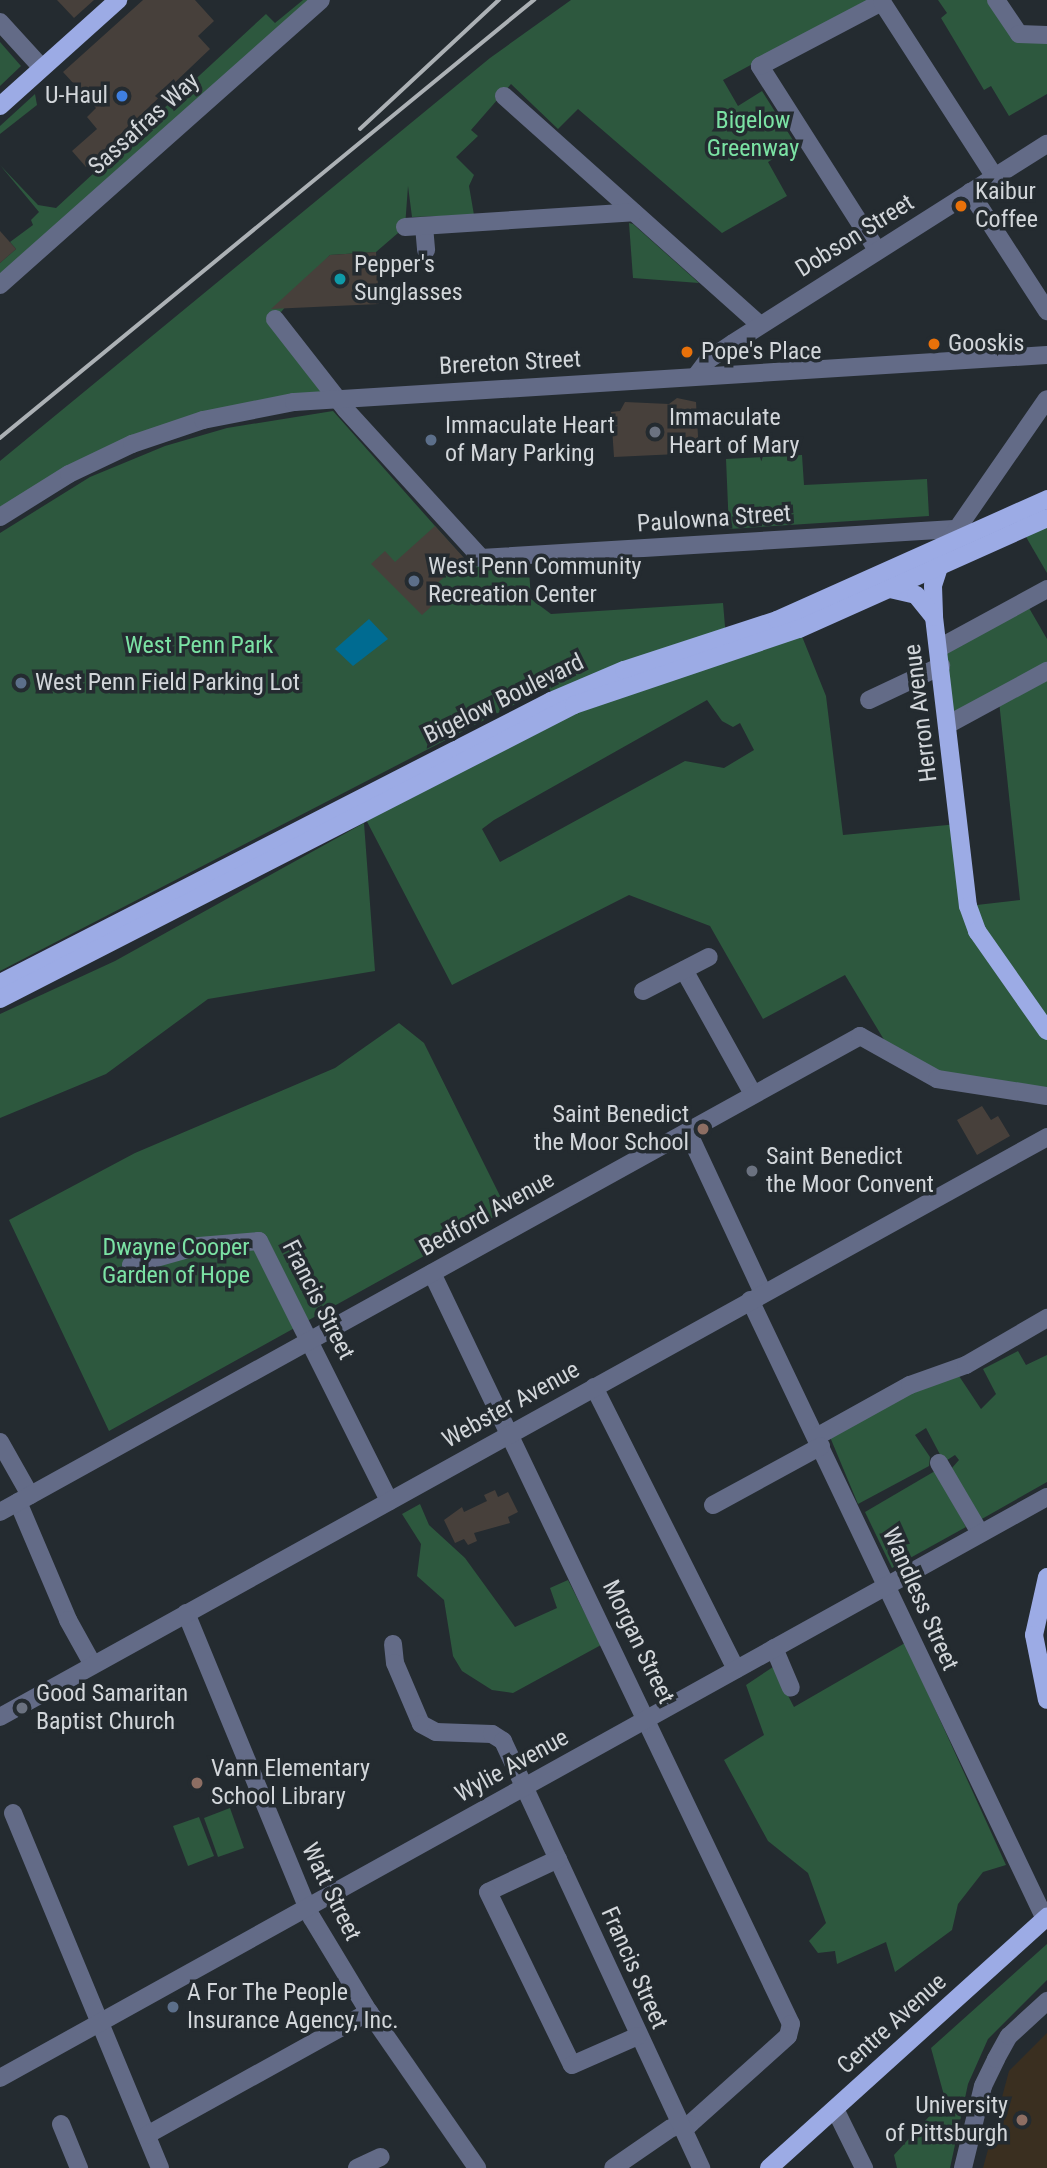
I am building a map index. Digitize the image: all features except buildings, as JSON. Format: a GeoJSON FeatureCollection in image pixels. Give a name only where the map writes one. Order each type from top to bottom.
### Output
{"type":"FeatureCollection","features":[{"type":"Feature","properties":{"kind":"main road"},"geometry":{"type":"LineString","coordinates":[[0,106],[118,0]]}},
{"type":"Feature","properties":{"kind":"main road","name":"Bigelow Boulevard"},"geometry":{"type":"LineString","coordinates":[[0,983],[551,701],[624,670],[767,624],[950,537],[1047,499]]}},
{"type":"Feature","properties":{"kind":"main road","name":"Bigelow Boulevard"},"geometry":{"type":"LineString","coordinates":[[0,999],[574,705],[799,629],[1047,518]]}},
{"type":"Feature","properties":{"kind":"main road","name":"Herron Avenue"},"geometry":{"type":"LineString","coordinates":[[950,537],[938,567],[934,617],[968,906],[977,931],[1047,1031]]}},
{"type":"Feature","properties":{"kind":"main road"},"geometry":{"type":"LineString","coordinates":[[890,589],[916,595],[934,617]]}},
{"type":"Feature","properties":{"kind":"main road"},"geometry":{"type":"LineString","coordinates":[[1047,1577],[1034,1635],[1047,1700]]}},
{"type":"Feature","properties":{"kind":"main road","name":"Centre Avenue"},"geometry":{"type":"LineString","coordinates":[[769,2168],[1046,1918]]}},
{"type":"Feature","properties":{"kind":"street","name":"Sassafras Way"},"geometry":{"type":"LineString","coordinates":[[0,285],[321,0]]}},
{"type":"Feature","properties":{"kind":"street"},"geometry":{"type":"LineString","coordinates":[[996,0],[1019,34],[1047,35]]}},
{"type":"Feature","properties":{"kind":"street"},"geometry":{"type":"LineString","coordinates":[[877,250],[760,66],[883,2],[994,176]]}},
{"type":"Feature","properties":{"kind":"street"},"geometry":{"type":"LineString","coordinates":[[0,22],[41,68]]}},
{"type":"Feature","properties":{"kind":"street"},"geometry":{"type":"LineString","coordinates":[[504,96],[760,325]]}},
{"type":"Feature","properties":{"kind":"street","name":"Dobson Street"},"geometry":{"type":"LineString","coordinates":[[696,376],[708,360],[760,325],[1047,144]]}},
{"type":"Feature","properties":{"kind":"street"},"geometry":{"type":"LineString","coordinates":[[970,192],[1047,311]]}},
{"type":"Feature","properties":{"kind":"street"},"geometry":{"type":"LineString","coordinates":[[405,227],[634,212]]}},
{"type":"Feature","properties":{"kind":"street"},"geometry":{"type":"LineString","coordinates":[[424,226],[426,250]]}},
{"type":"Feature","properties":{"kind":"street"},"geometry":{"type":"LineString","coordinates":[[275,319],[337,398]]}},
{"type":"Feature","properties":{"kind":"street"},"geometry":{"type":"LineString","coordinates":[[733,343],[732,361],[740,374]]}},
{"type":"Feature","properties":{"kind":"street","name":"Brereton Street"},"geometry":{"type":"LineString","coordinates":[[0,517],[69,474],[164,433],[245,410],[337,398],[1047,355]]}},
{"type":"Feature","properties":{"kind":"street","name":"Paulowna Street"},"geometry":{"type":"LineString","coordinates":[[337,398],[477,557],[950,537]]}},
{"type":"Feature","properties":{"kind":"street","name":"Herron Avenue"},"geometry":{"type":"LineString","coordinates":[[950,537],[1047,399]]}},
{"type":"Feature","properties":{"kind":"street"},"geometry":{"type":"LineString","coordinates":[[939,648],[1047,589]]}},
{"type":"Feature","properties":{"kind":"street"},"geometry":{"type":"LineString","coordinates":[[869,699],[941,666]]}},
{"type":"Feature","properties":{"kind":"street"},"geometry":{"type":"LineString","coordinates":[[947,725],[1047,671]]}},
{"type":"Feature","properties":{"kind":"street"},"geometry":{"type":"LineString","coordinates":[[643,992],[709,957]]}},
{"type":"Feature","properties":{"kind":"street"},"geometry":{"type":"LineString","coordinates":[[684,970],[753,1094]]}},
{"type":"Feature","properties":{"kind":"street","name":"Bedford Avenue"},"geometry":{"type":"LineString","coordinates":[[0,1511],[860,1037],[937,1079],[1047,1096]]}},
{"type":"Feature","properties":{"kind":"street","name":"Wandless Street"},"geometry":{"type":"LineString","coordinates":[[688,1132],[818,1441],[1046,1918]]}},
{"type":"Feature","properties":{"kind":"street","name":"Webster Avenue"},"geometry":{"type":"LineString","coordinates":[[0,1717],[1047,1137]]}},
{"type":"Feature","properties":{"kind":"street","name":"Francis Street"},"geometry":{"type":"LineString","coordinates":[[131,1265],[209,1244],[259,1241],[312,1339],[389,1501]]}},
{"type":"Feature","properties":{"kind":"street","name":"Morgan Street"},"geometry":{"type":"LineString","coordinates":[[432,1273],[648,1719],[791,2024],[788,2036],[690,2124],[680,2126]]}},
{"type":"Feature","properties":{"kind":"street"},"geometry":{"type":"LineString","coordinates":[[713,1505],[910,1385],[966,1365],[1047,1318]]}},
{"type":"Feature","properties":{"kind":"street"},"geometry":{"type":"LineString","coordinates":[[594,1387],[736,1669]]}},
{"type":"Feature","properties":{"kind":"street"},"geometry":{"type":"LineString","coordinates":[[0,1442],[24,1498],[68,1620],[93,1665]]}},
{"type":"Feature","properties":{"kind":"street"},"geometry":{"type":"LineString","coordinates":[[939,1463],[980,1533]]}},
{"type":"Feature","properties":{"kind":"street","name":"Wylie Avenue"},"geometry":{"type":"LineString","coordinates":[[0,2078],[1047,1497]]}},
{"type":"Feature","properties":{"kind":"street","name":"Watt Street"},"geometry":{"type":"LineString","coordinates":[[186,1613],[307,1908],[369,2012],[477,2168]]}},
{"type":"Feature","properties":{"kind":"street","name":"Francis Street"},"geometry":{"type":"LineString","coordinates":[[393,1644],[395,1663],[421,1724],[436,1732],[492,1734],[503,1741],[701,2168]]}},
{"type":"Feature","properties":{"kind":"street"},"geometry":{"type":"LineString","coordinates":[[774,1648],[791,1688]]}},
{"type":"Feature","properties":{"kind":"street"},"geometry":{"type":"LineString","coordinates":[[13,1813],[160,2168]]}},
{"type":"Feature","properties":{"kind":"street"},"geometry":{"type":"LineString","coordinates":[[558,1859],[488,1892],[572,2065],[638,2036]]}},
{"type":"Feature","properties":{"kind":"street"},"geometry":{"type":"LineString","coordinates":[[964,2168],[983,2086],[996,2059],[1009,2036],[1047,2001]]}},
{"type":"Feature","properties":{"kind":"street"},"geometry":{"type":"LineString","coordinates":[[147,2135],[369,2012]]}},
{"type":"Feature","properties":{"kind":"street"},"geometry":{"type":"LineString","coordinates":[[835,2109],[864,2168]]}},
{"type":"Feature","properties":{"kind":"street"},"geometry":{"type":"LineString","coordinates":[[61,2124],[79,2168]]}},
{"type":"Feature","properties":{"kind":"street"},"geometry":{"type":"LineString","coordinates":[[613,2168],[680,2126]]}},
{"type":"Feature","properties":{"kind":"street"},"geometry":{"type":"LineString","coordinates":[[357,2168],[381,2157]]}},
{"type":"Feature","properties":{"kind":"shaded area","name":"University of Pittsburgh"},"geometry":{"type":"Polygon","coordinates":[[[1047,2033],[1047,2168],[983,2168],[1009,2071],[1047,2033]]]}},
{"type":"Feature","properties":{"kind":"green space"},"geometry":{"type":"Polygon","coordinates":[[[303,0],[311,0],[0,276],[0,263],[16,249],[10,242],[33,225],[31,220],[39,212],[0,165],[38,205],[56,208],[266,14],[275,23],[303,0]]]}},
{"type":"Feature","properties":{"kind":"green space","name":"Bigelow Greenway"},"geometry":{"type":"Polygon","coordinates":[[[571,0],[870,0],[723,80],[738,106],[762,91],[796,145],[768,162],[787,196],[722,233],[578,109],[558,129],[511,84],[471,130],[478,136],[456,157],[474,175],[469,186],[474,215],[412,217],[408,186],[405,227],[376,252],[330,255],[275,319],[337,398],[164,433],[0,517],[0,461],[490,58],[571,0]]]}},
{"type":"Feature","properties":{"kind":"green space"},"geometry":{"type":"Polygon","coordinates":[[[938,0],[996,0],[1010,27],[1047,35],[1047,94],[1009,116],[991,86],[984,90],[941,18],[947,13],[938,0]]]}},
{"type":"Feature","properties":{"kind":"green space"},"geometry":{"type":"Polygon","coordinates":[[[0,42],[21,66],[0,86],[0,42]]]}},
{"type":"Feature","properties":{"kind":"green space"},"geometry":{"type":"Polygon","coordinates":[[[35,94],[37,105],[0,134],[0,126],[35,94]]]}},
{"type":"Feature","properties":{"kind":"green space"},"geometry":{"type":"Polygon","coordinates":[[[629,223],[633,224],[699,283],[633,278],[629,223]]]}},
{"type":"Feature","properties":{"kind":"green space","name":"West Penn Park"},"geometry":{"type":"Polygon","coordinates":[[[333,411],[467,562],[528,555],[531,599],[551,614],[723,603],[726,638],[556,699],[548,687],[0,971],[0,533],[90,477],[165,446],[227,428],[333,411]]]}},
{"type":"Feature","properties":{"kind":"green space"},"geometry":{"type":"Polygon","coordinates":[[[802,455],[804,485],[927,479],[929,516],[729,529],[726,459],[802,455]]]}},
{"type":"Feature","properties":{"kind":"green space"},"geometry":{"type":"Polygon","coordinates":[[[1047,518],[1047,573],[1022,530],[1047,518]]]}},
{"type":"Feature","properties":{"kind":"green space"},"geometry":{"type":"Polygon","coordinates":[[[1025,601],[1047,639],[1047,1096],[956,1084],[892,1053],[845,975],[763,1019],[710,926],[629,895],[452,985],[362,812],[536,723],[799,629],[826,696],[843,835],[958,824],[968,906],[1020,900],[999,701],[947,725],[939,648],[1025,601]],[[707,700],[482,829],[500,862],[685,761],[724,768],[754,750],[740,723],[733,727],[722,721],[707,700]]]}},
{"type":"Feature","properties":{"kind":"green space"},"geometry":{"type":"Polygon","coordinates":[[[364,823],[375,971],[208,999],[106,1074],[0,1118],[0,1014],[115,961],[364,823]]]}},
{"type":"Feature","properties":{"kind":"green space","name":"Dwayne Cooper Garden of Hope"},"geometry":{"type":"Polygon","coordinates":[[[399,1023],[424,1043],[507,1210],[109,1431],[9,1220],[135,1153],[335,1068],[399,1023]]]}},
{"type":"Feature","properties":{"kind":"green space"},"geometry":{"type":"Polygon","coordinates":[[[1018,1351],[1026,1365],[1047,1355],[1047,1482],[980,1520],[951,1469],[959,1460],[955,1455],[944,1462],[926,1428],[915,1435],[930,1457],[929,1466],[858,1504],[830,1437],[910,1393],[959,1376],[981,1409],[996,1394],[983,1369],[1018,1351]]]}},
{"type":"Feature","properties":{"kind":"green space"},"geometry":{"type":"Polygon","coordinates":[[[935,1471],[966,1527],[892,1568],[865,1512],[935,1471]]]}},
{"type":"Feature","properties":{"kind":"green space"},"geometry":{"type":"Polygon","coordinates":[[[420,1504],[429,1525],[465,1558],[515,1627],[557,1608],[550,1588],[568,1580],[601,1645],[513,1693],[492,1690],[462,1671],[453,1656],[444,1600],[417,1576],[421,1544],[402,1514],[420,1504]]]}},
{"type":"Feature","properties":{"kind":"green space"},"geometry":{"type":"Polygon","coordinates":[[[905,1643],[1006,1865],[983,1872],[958,1904],[952,1930],[895,1972],[886,1942],[837,1964],[835,1951],[818,1953],[809,1941],[826,1923],[808,1873],[768,1841],[724,1760],[764,1735],[746,1685],[773,1667],[794,1707],[905,1643]]]}},
{"type":"Feature","properties":{"kind":"green space"},"geometry":{"type":"Polygon","coordinates":[[[230,1808],[244,1848],[218,1857],[204,1818],[230,1808]]]}},
{"type":"Feature","properties":{"kind":"green space"},"geometry":{"type":"Polygon","coordinates":[[[199,1817],[214,1856],[188,1866],[173,1826],[199,1817]]]}},
{"type":"Feature","properties":{"kind":"green space"},"geometry":{"type":"Polygon","coordinates":[[[1047,1944],[1047,1980],[988,2039],[968,2084],[950,2168],[897,2168],[894,2155],[945,2099],[931,2048],[1047,1944]]]}},
{"type":"Feature","properties":{"kind":"water"},"geometry":{"type":"Polygon","coordinates":[[[369,619],[388,639],[353,666],[335,649],[369,619]]]}},
{"type":"Feature","properties":{"kind":"railway"},"geometry":{"type":"LineString","coordinates":[[360,129],[499,0]]}},
{"type":"Feature","properties":{"kind":"railway"},"geometry":{"type":"LineString","coordinates":[[0,438],[534,0]]}},
{"type":"Feature","properties":{"kind":"place","name":"U-Haul"},"geometry":{"type":"Point","coordinates":[122,96]}},
{"type":"Feature","properties":{"kind":"place","name":"Kaibur Coffee"},"geometry":{"type":"Point","coordinates":[961,206]}},
{"type":"Feature","properties":{"kind":"place","name":"Pepper's Sunglasses"},"geometry":{"type":"Point","coordinates":[340,279]}},
{"type":"Feature","properties":{"kind":"place","name":"Gooskis"},"geometry":{"type":"Point","coordinates":[934,344]}},
{"type":"Feature","properties":{"kind":"place","name":"Pope's Place"},"geometry":{"type":"Point","coordinates":[687,352]}},
{"type":"Feature","properties":{"kind":"place","name":"Immaculate Heart of Mary"},"geometry":{"type":"Point","coordinates":[655,432]}},
{"type":"Feature","properties":{"kind":"place","name":"Immaculate Heart of Mary Parking"},"geometry":{"type":"Point","coordinates":[431,440]}},
{"type":"Feature","properties":{"kind":"place","name":"West Penn Community Recreation Center"},"geometry":{"type":"Point","coordinates":[414,581]}},
{"type":"Feature","properties":{"kind":"place","name":"West Penn Field Parking Lot"},"geometry":{"type":"Point","coordinates":[21,683]}},
{"type":"Feature","properties":{"kind":"place","name":"Saint Benedict the Moor School"},"geometry":{"type":"Point","coordinates":[703,1129]}},
{"type":"Feature","properties":{"kind":"place","name":"Saint Benedict the Moor Convent"},"geometry":{"type":"Point","coordinates":[752,1171]}},
{"type":"Feature","properties":{"kind":"place","name":"Good Samaritan Baptist Church"},"geometry":{"type":"Point","coordinates":[22,1708]}},
{"type":"Feature","properties":{"kind":"place","name":"Vann Elementary School Library"},"geometry":{"type":"Point","coordinates":[197,1783]}},
{"type":"Feature","properties":{"kind":"place","name":"A For The People Insurance Agency, Inc."},"geometry":{"type":"Point","coordinates":[173,2007]}},
{"type":"Feature","properties":{"kind":"place","name":"University of Pittsburgh"},"geometry":{"type":"Point","coordinates":[1022,2120]}}]}
